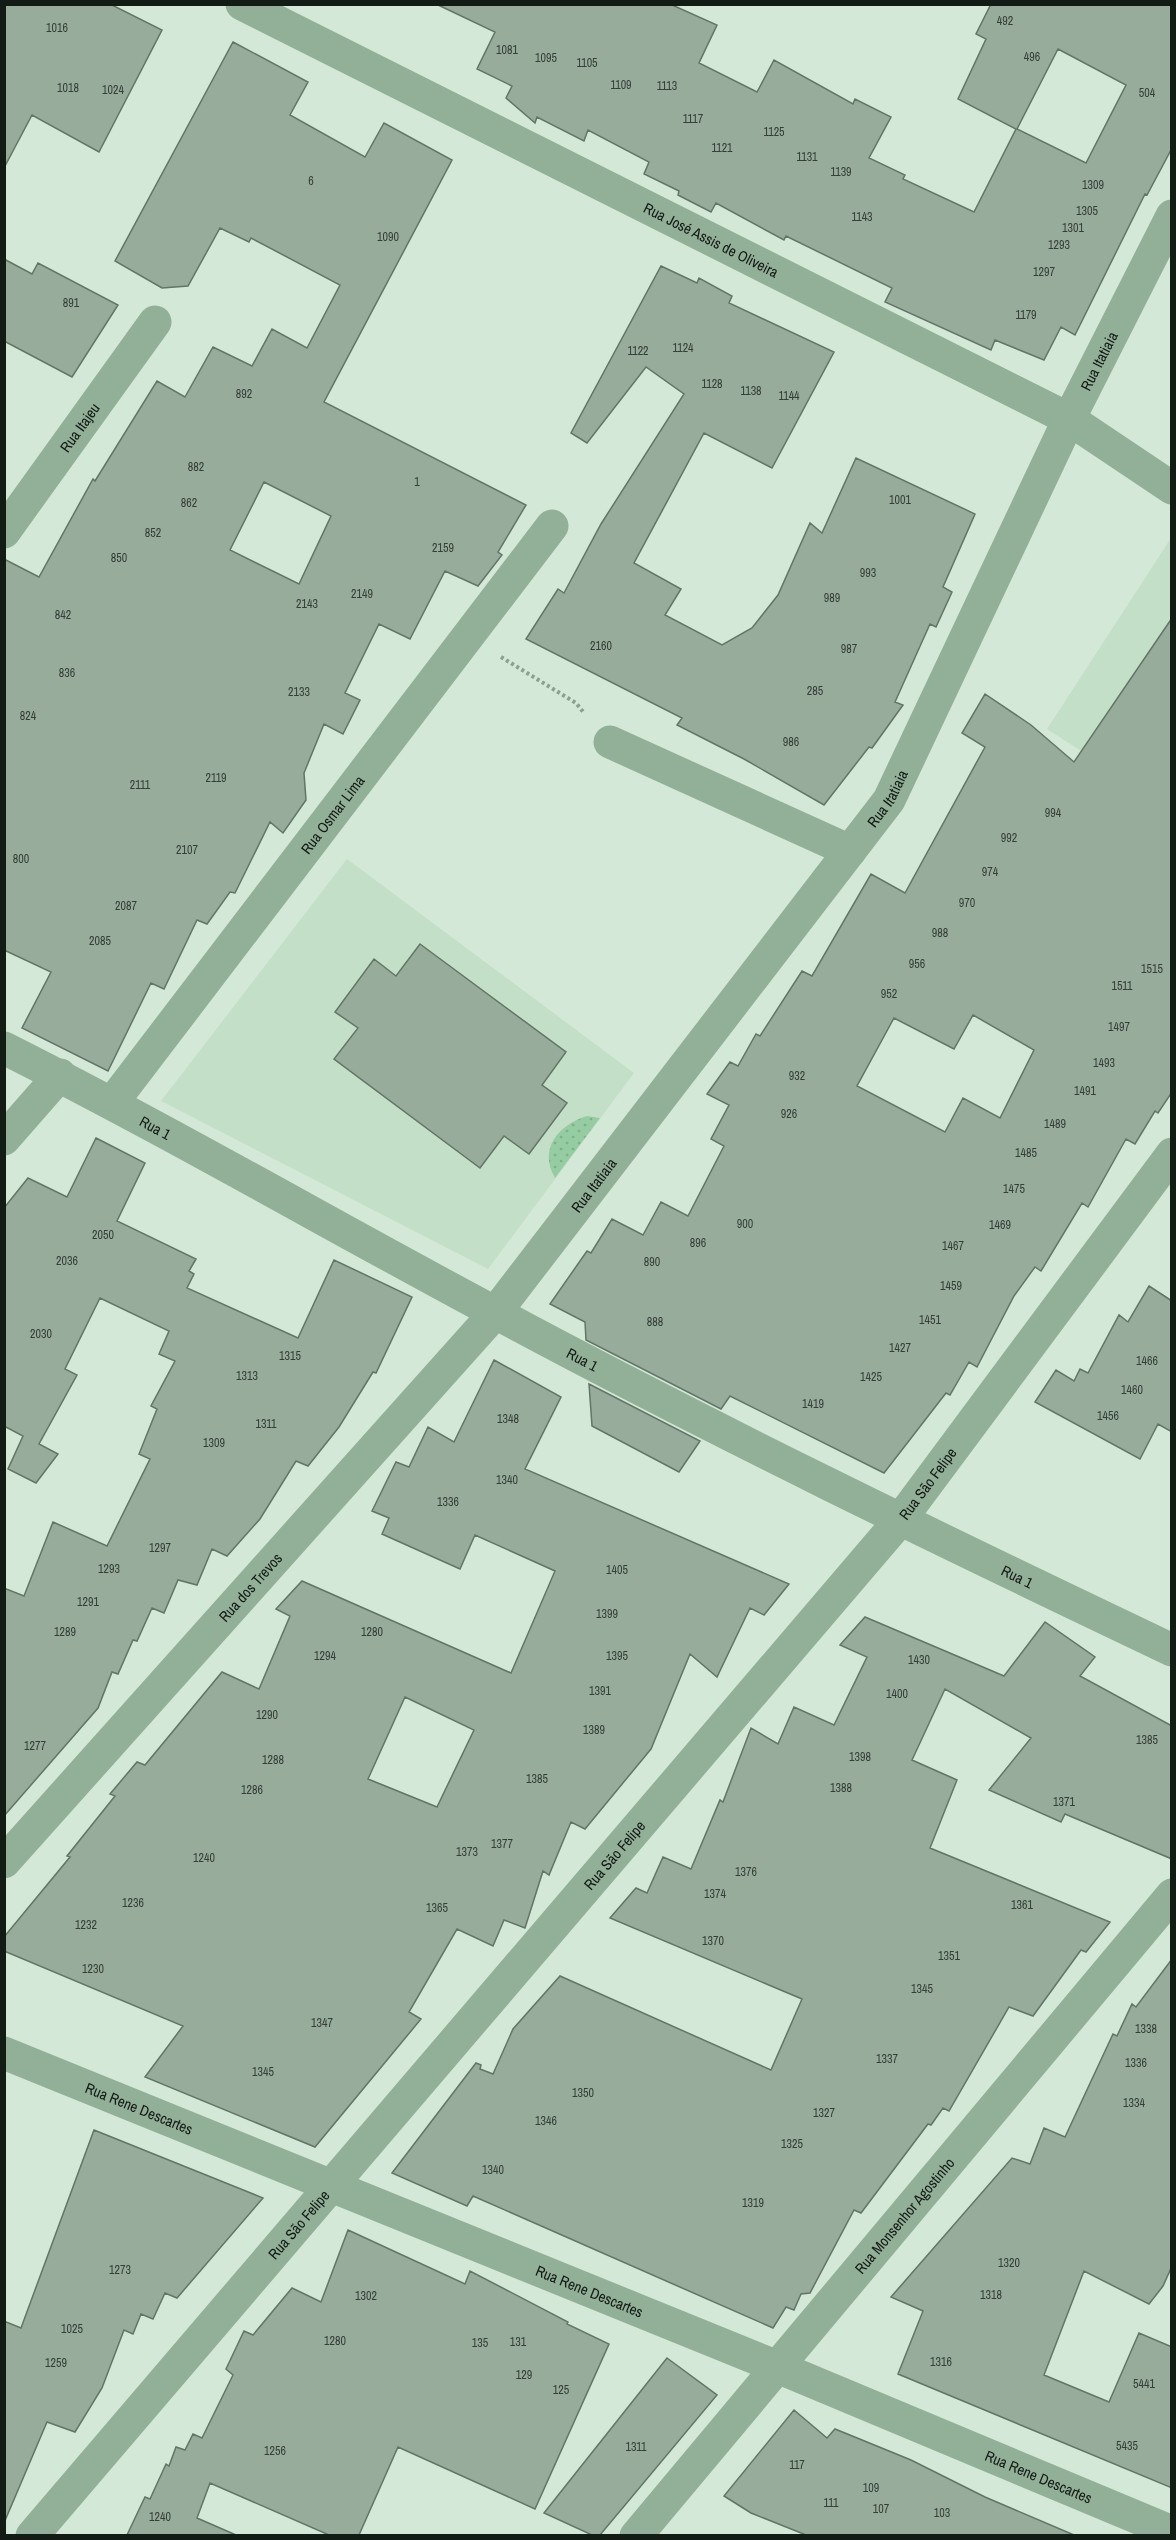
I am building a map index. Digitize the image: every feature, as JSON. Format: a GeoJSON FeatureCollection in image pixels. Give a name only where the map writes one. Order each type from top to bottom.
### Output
{"type":"FeatureCollection","features":[{"type":"Feature","properties":{"kind":"street","name":"Rua José Assis de Oliveira"},"geometry":{"type":"LineString","coordinates":[[242,4],[1069,419],[1172,488]]}},
{"type":"Feature","properties":{"kind":"street","name":"Rua Itatiaia"},"geometry":{"type":"LineString","coordinates":[[495,1313],[889,800],[1069,419],[1172,216]]}},
{"type":"Feature","properties":{"kind":"street","name":"Rua Itajeu"},"geometry":{"type":"LineString","coordinates":[[4,532],[155,322]]}},
{"type":"Feature","properties":{"kind":"street","name":"Rua Osmar Lima"},"geometry":{"type":"LineString","coordinates":[[112,1103],[552,526]]}},
{"type":"Feature","properties":{"kind":"street"},"geometry":{"type":"LineString","coordinates":[[610,742],[850,851]]}},
{"type":"Feature","properties":{"kind":"street","name":"Rua 1"},"geometry":{"type":"LineString","coordinates":[[4,1048],[112,1103],[495,1313],[900,1520],[1172,1650]]}},
{"type":"Feature","properties":{"kind":"street"},"geometry":{"type":"LineString","coordinates":[[4,1139],[60,1076]]}},
{"type":"Feature","properties":{"kind":"street","name":"Rua São Felipe"},"geometry":{"type":"LineString","coordinates":[[32,2535],[900,1520],[1172,1154]]}},
{"type":"Feature","properties":{"kind":"street","name":"Rua dos Trevos"},"geometry":{"type":"LineString","coordinates":[[4,1862],[495,1313]]}},
{"type":"Feature","properties":{"kind":"street","name":"Rua Monsenhor Agostinho"},"geometry":{"type":"LineString","coordinates":[[636,2535],[1172,1894]]}},
{"type":"Feature","properties":{"kind":"street","name":"Rua Rene Descartes"},"geometry":{"type":"LineString","coordinates":[[4,2053],[329,2187],[775,2366],[1172,2532]]}},
{"type":"Feature","properties":{"kind":"path"},"geometry":{"type":"LineString","coordinates":[[467,636],[576,704],[610,742]]}},
{"type":"Feature","properties":{"kind":"shaded area"},"geometry":{"type":"Polygon","coordinates":[[[1171,538],[1171,809],[1047,729],[1171,538]]]}},
{"type":"Feature","properties":{"kind":"shaded area"},"geometry":{"type":"Polygon","coordinates":[[[347,859],[634,1073],[488,1269],[161,1101],[347,859]]]}},
{"type":"Feature","properties":{"kind":"green space"},"geometry":{"type":"Polygon","coordinates":[[[587,1116],[600,1118],[555,1178],[549,1157],[554,1140],[567,1125],[587,1116]]]}},
{"type":"Feature","properties":{"kind":"building"},"geometry":{"type":"Polygon","coordinates":[[[4,4],[110,4],[162,30],[99,152],[32,115],[4,168],[4,4]]]}},
{"type":"Feature","properties":{"kind":"building"},"geometry":{"type":"Polygon","coordinates":[[[436,4],[670,4],[717,25],[699,63],[757,92],[774,60],[853,104],[855,99],[891,117],[869,158],[905,175],[903,179],[974,212],[1016,129],[958,99],[986,39],[976,34],[991,4],[1172,4],[1172,148],[1147,195],[1145,194],[1075,335],[1061,327],[1044,360],[995,340],[991,350],[885,302],[892,288],[786,236],[784,240],[716,203],[711,212],[678,195],[679,191],[644,174],[649,162],[588,130],[584,141],[537,117],[535,123],[506,98],[512,86],[477,69],[495,32],[436,4]],[[1058,49],[1017,129],[1086,163],[1126,85],[1058,49]]]}},
{"type":"Feature","properties":{"kind":"building"},"geometry":{"type":"Polygon","coordinates":[[[233,42],[308,82],[290,115],[365,157],[384,123],[452,160],[324,402],[526,505],[498,552],[502,555],[478,586],[445,571],[410,639],[379,624],[345,693],[360,700],[343,734],[324,724],[304,773],[306,800],[283,833],[270,822],[235,893],[230,892],[207,924],[197,920],[164,989],[151,983],[108,1071],[22,1028],[51,972],[4,950],[4,559],[39,577],[93,479],[95,481],[157,381],[185,397],[213,347],[252,366],[272,329],[307,348],[340,285],[251,238],[249,242],[220,228],[188,286],[162,288],[115,261],[233,42]],[[264,482],[230,550],[299,584],[331,516],[264,482]]]}},
{"type":"Feature","properties":{"kind":"building"},"geometry":{"type":"Polygon","coordinates":[[[4,259],[32,274],[38,263],[118,305],[72,377],[4,341],[4,259]]]}},
{"type":"Feature","properties":{"kind":"building"},"geometry":{"type":"Polygon","coordinates":[[[661,266],[697,283],[699,278],[732,296],[729,303],[834,352],[772,468],[704,433],[634,563],[681,589],[665,615],[722,645],[752,628],[778,595],[810,523],[822,533],[856,458],[975,514],[943,587],[952,592],[936,627],[930,624],[895,702],[903,705],[872,748],[869,747],[824,805],[744,759],[677,725],[682,718],[526,639],[558,589],[564,593],[601,524],[684,394],[646,367],[587,443],[571,433],[661,266]]]}},
{"type":"Feature","properties":{"kind":"building"},"geometry":{"type":"Polygon","coordinates":[[[1172,618],[1172,1092],[1158,1113],[1155,1111],[1135,1144],[1126,1139],[1088,1207],[1082,1203],[1041,1271],[1035,1267],[1014,1296],[977,1367],[969,1362],[950,1395],[946,1393],[884,1473],[730,1396],[721,1409],[586,1340],[585,1322],[550,1304],[587,1251],[591,1253],[612,1219],[643,1235],[661,1202],[688,1216],[724,1146],[711,1139],[729,1105],[707,1094],[730,1062],[738,1066],[756,1034],[760,1036],[802,971],[812,976],[871,874],[905,893],[985,747],[962,733],[985,694],[1031,725],[1074,762],[1172,618]],[[973,1015],[954,1049],[894,1018],[857,1086],[945,1132],[963,1098],[1000,1118],[1034,1050],[973,1015]]]}},
{"type":"Feature","properties":{"kind":"building"},"geometry":{"type":"Polygon","coordinates":[[[420,944],[566,1052],[542,1085],[567,1103],[529,1154],[504,1136],[480,1168],[334,1059],[358,1028],[335,1012],[374,959],[396,976],[420,944]]]}},
{"type":"Feature","properties":{"kind":"building"},"geometry":{"type":"Polygon","coordinates":[[[96,1138],[145,1163],[117,1221],[196,1259],[189,1271],[194,1274],[187,1288],[298,1338],[334,1260],[412,1297],[376,1373],[373,1372],[339,1427],[308,1466],[296,1461],[260,1519],[227,1556],[212,1549],[197,1585],[178,1580],[164,1613],[152,1608],[137,1641],[133,1640],[118,1674],[112,1672],[98,1708],[4,1816],[4,1588],[24,1596],[53,1522],[107,1546],[150,1459],[139,1454],[157,1409],[151,1406],[175,1361],[159,1354],[169,1331],[100,1298],[65,1369],[77,1375],[39,1444],[58,1454],[36,1483],[8,1469],[23,1436],[4,1426],[4,1208],[28,1178],[67,1197],[96,1138]]]}},
{"type":"Feature","properties":{"kind":"building"},"geometry":{"type":"Polygon","coordinates":[[[1149,1286],[1172,1301],[1172,1432],[1158,1424],[1140,1459],[1035,1402],[1056,1370],[1074,1381],[1080,1369],[1088,1373],[1119,1315],[1128,1322],[1149,1286]]]}},
{"type":"Feature","properties":{"kind":"building"},"geometry":{"type":"Polygon","coordinates":[[[494,1360],[561,1397],[525,1469],[789,1584],[764,1615],[750,1608],[717,1677],[690,1654],[651,1749],[585,1829],[571,1822],[549,1875],[543,1871],[525,1928],[504,1920],[493,1946],[457,1929],[409,2012],[421,2019],[315,2147],[145,2077],[183,2026],[4,1951],[4,1937],[70,1857],[67,1856],[115,1796],[110,1794],[137,1762],[145,1765],[222,1672],[259,1689],[290,1616],[276,1609],[302,1581],[511,1673],[555,1571],[475,1535],[460,1569],[382,1534],[389,1518],[372,1511],[396,1462],[409,1467],[428,1427],[454,1442],[494,1360]],[[405,1697],[368,1779],[437,1807],[474,1730],[405,1697]]]}},
{"type":"Feature","properties":{"kind":"building"},"geometry":{"type":"Polygon","coordinates":[[[589,1384],[700,1441],[679,1472],[592,1426],[589,1384]]]}},
{"type":"Feature","properties":{"kind":"building"},"geometry":{"type":"Polygon","coordinates":[[[865,1617],[1004,1676],[1045,1622],[1095,1657],[1080,1676],[1172,1726],[1172,1859],[1065,1814],[1061,1822],[989,1790],[1031,1738],[945,1689],[912,1760],[957,1780],[930,1848],[1110,1922],[1086,1952],[1081,1950],[1033,2016],[1009,2007],[949,2111],[943,2108],[931,2125],[928,2124],[861,2213],[854,2210],[810,2293],[801,2294],[794,2310],[786,2307],[773,2328],[473,2196],[467,2206],[392,2173],[476,2063],[481,2065],[480,2069],[493,2074],[513,2029],[560,1976],[771,2070],[802,1999],[610,1918],[636,1888],[647,1893],[663,1857],[691,1869],[720,1800],[723,1802],[751,1728],[778,1744],[794,1707],[834,1725],[867,1657],[840,1645],[865,1617]]]}},
{"type":"Feature","properties":{"kind":"building"},"geometry":{"type":"Polygon","coordinates":[[[1172,1959],[1172,2266],[1163,2286],[1149,2304],[1084,2271],[1044,2375],[1109,2402],[1139,2333],[1172,2347],[1172,2488],[898,2374],[923,2311],[891,2297],[1012,2158],[1030,2164],[1044,2128],[1065,2137],[1113,2034],[1117,2036],[1132,2004],[1136,2007],[1172,1959]]]}},
{"type":"Feature","properties":{"kind":"building"},"geometry":{"type":"Polygon","coordinates":[[[94,2130],[263,2198],[177,2298],[165,2293],[153,2319],[141,2314],[133,2334],[124,2330],[102,2388],[75,2432],[47,2422],[4,2523],[4,2321],[21,2328],[94,2130]]]}},
{"type":"Feature","properties":{"kind":"building"},"geometry":{"type":"Polygon","coordinates":[[[348,2230],[465,2284],[470,2271],[568,2322],[567,2324],[609,2344],[535,2509],[398,2447],[359,2535],[329,2535],[210,2483],[197,2518],[236,2535],[127,2535],[145,2497],[150,2499],[166,2464],[169,2466],[176,2447],[185,2450],[193,2434],[202,2438],[233,2375],[226,2369],[244,2331],[253,2335],[292,2288],[321,2302],[348,2230]]]}},
{"type":"Feature","properties":{"kind":"building"},"geometry":{"type":"Polygon","coordinates":[[[667,2358],[717,2395],[600,2535],[592,2535],[544,2513],[667,2358]]]}},
{"type":"Feature","properties":{"kind":"building"},"geometry":{"type":"Polygon","coordinates":[[[794,2410],[827,2438],[835,2429],[911,2460],[985,2497],[1074,2535],[806,2535],[751,2513],[724,2496],[794,2410]]]}}]}
